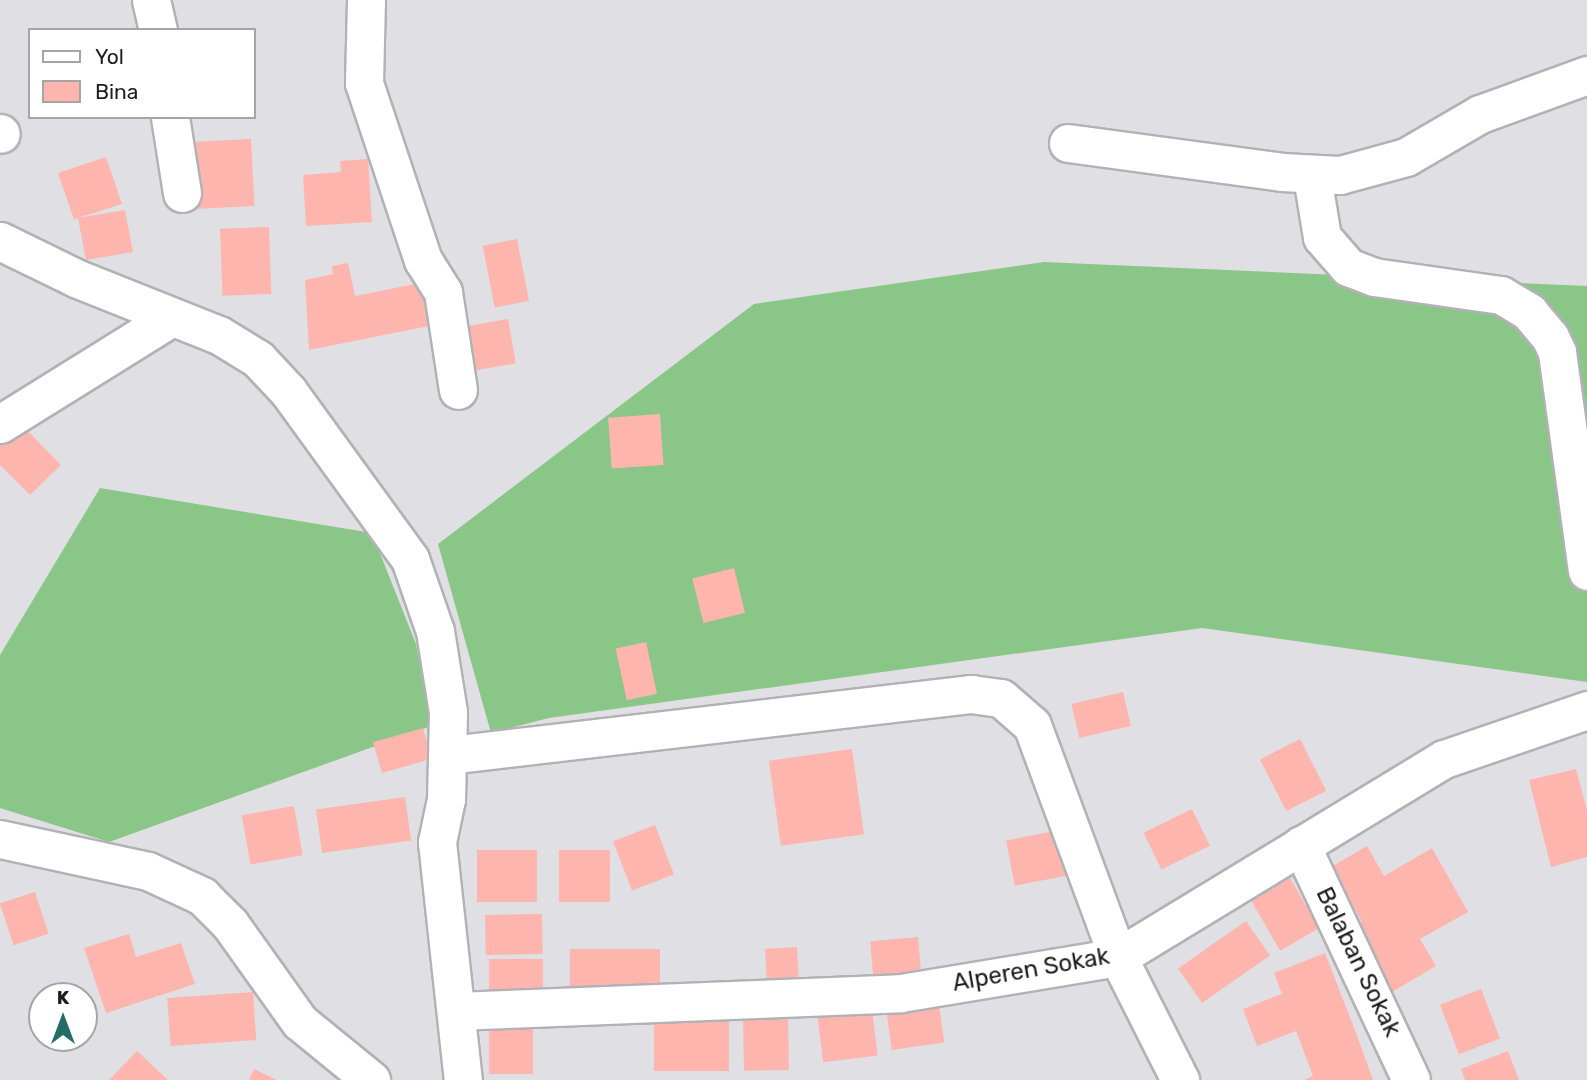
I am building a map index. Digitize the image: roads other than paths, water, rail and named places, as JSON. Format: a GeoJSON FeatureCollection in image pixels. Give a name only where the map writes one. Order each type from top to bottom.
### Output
{"type":"FeatureCollection","features":[{"type":"Feature","properties":{"kind":"street"},"geometry":{"type":"LineString","coordinates":[[151,0],[158,28]]}},
{"type":"Feature","properties":{"kind":"street"},"geometry":{"type":"LineString","coordinates":[[366,0],[364,83],[423,260],[443,292],[458,390]]}},
{"type":"Feature","properties":{"kind":"street"},"geometry":{"type":"LineString","coordinates":[[1068,143],[1312,176],[1385,165],[1500,105],[1587,75]]}},
{"type":"Feature","properties":{"kind":"street"},"geometry":{"type":"LineString","coordinates":[[170,119],[182,193]]}},
{"type":"Feature","properties":{"kind":"street"},"geometry":{"type":"LineString","coordinates":[[1312,176],[1322,237],[1348,267],[1374,277],[1501,295],[1529,312],[1550,337],[1557,352],[1587,571]]}},
{"type":"Feature","properties":{"kind":"street"},"geometry":{"type":"LineString","coordinates":[[0,241],[78,279],[240,346],[274,374],[410,559],[443,668],[449,755],[437,842],[463,1080]]}},
{"type":"Feature","properties":{"kind":"street"},"geometry":{"type":"LineString","coordinates":[[0,424],[172,317]]}},
{"type":"Feature","properties":{"kind":"street"},"geometry":{"type":"LineString","coordinates":[[449,755],[971,694],[1000,698],[1014,705],[1031,726],[1118,957],[1180,1080]]}},
{"type":"Feature","properties":{"kind":"street","name":"Alperen Sokak"},"geometry":{"type":"LineString","coordinates":[[456,1011],[901,993],[1118,957],[1444,759],[1587,710]]}},
{"type":"Feature","properties":{"kind":"street"},"geometry":{"type":"LineString","coordinates":[[0,839],[148,871],[193,891],[230,924],[300,1022],[371,1080]]}},
{"type":"Feature","properties":{"kind":"street","name":"Balaban Sokak"},"geometry":{"type":"LineString","coordinates":[[1301,845],[1411,1080]]}}]}
